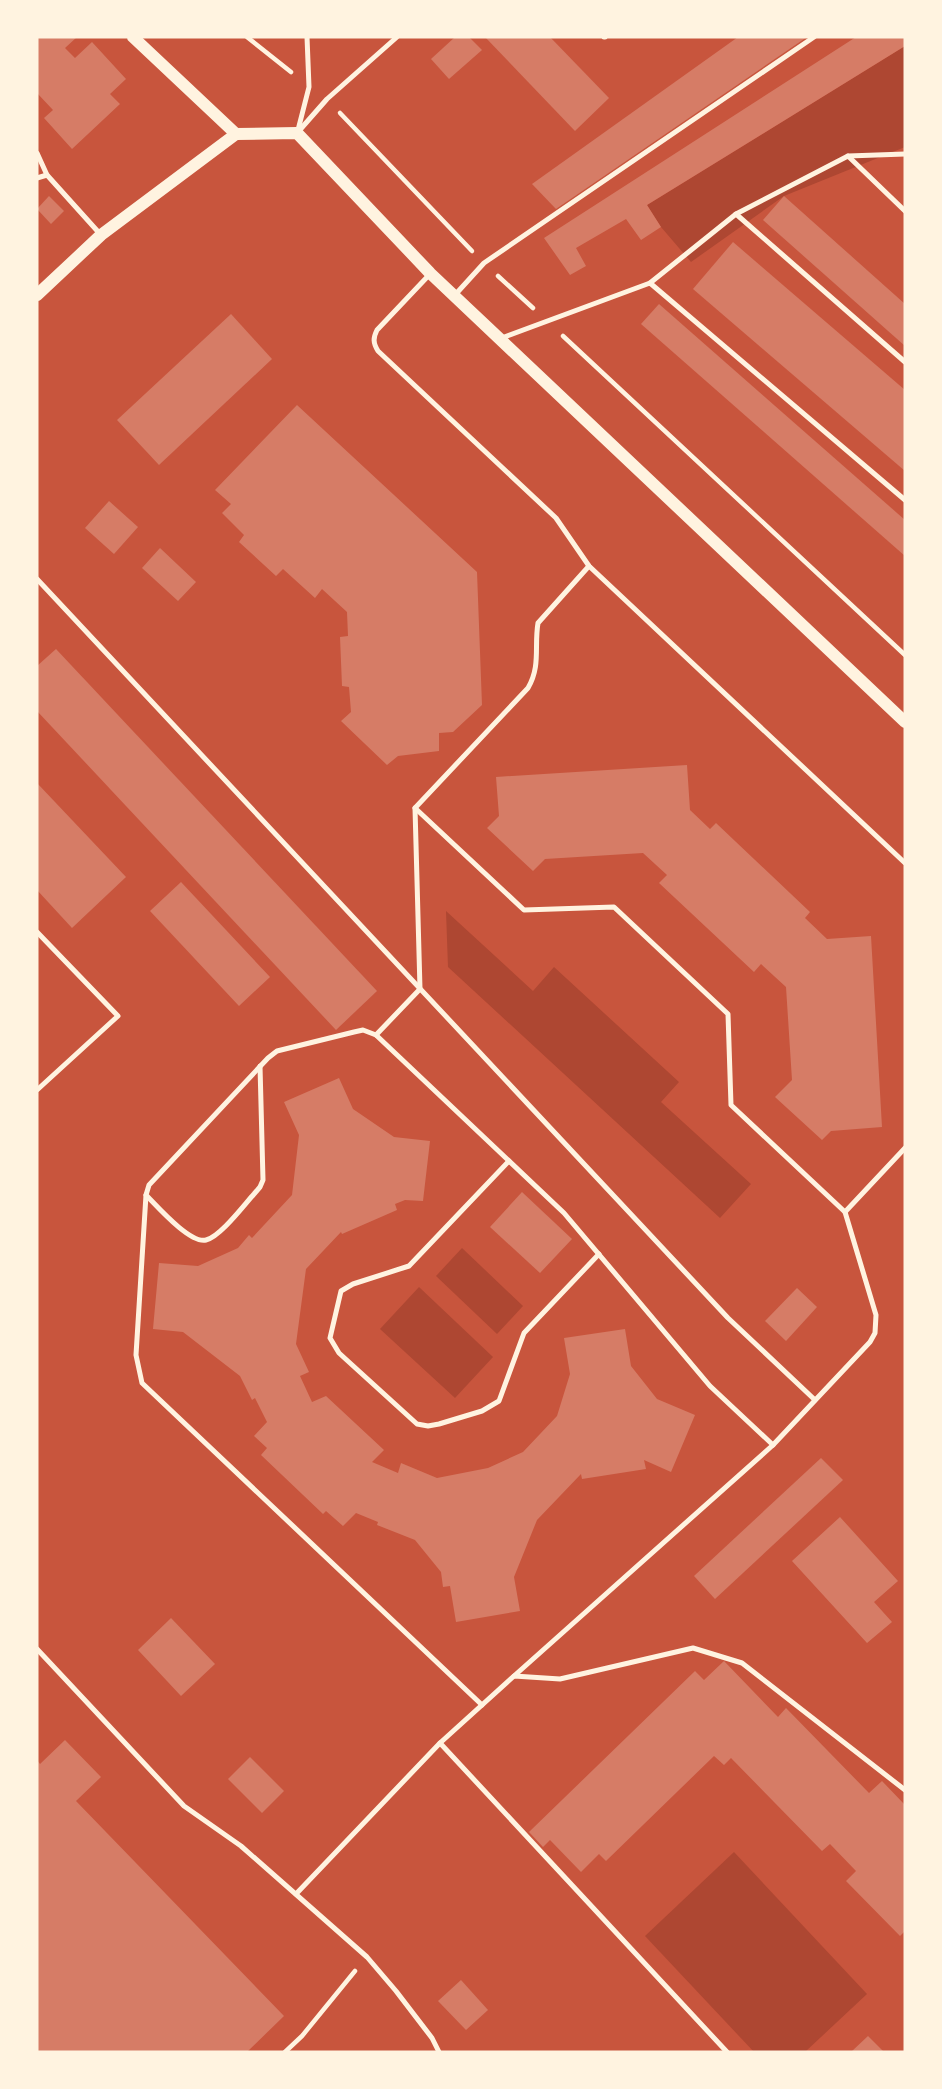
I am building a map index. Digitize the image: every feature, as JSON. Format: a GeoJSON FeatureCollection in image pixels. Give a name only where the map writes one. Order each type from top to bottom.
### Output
{"type":"FeatureCollection","features":[{"type":"Feature","properties":{"kind":"street"},"geometry":{"type":"LineString","coordinates":[[133,37],[236,134]]}},
{"type":"Feature","properties":{"kind":"street"},"geometry":{"type":"LineString","coordinates":[[37,295],[101,235],[236,134],[297,133],[430,273],[905,722]]}},
{"type":"Feature","properties":{"kind":"lane"},"geometry":{"type":"LineString","coordinates":[[297,133],[309,87],[307,37]]}},
{"type":"Feature","properties":{"kind":"lane"},"geometry":{"type":"LineString","coordinates":[[297,133],[327,99],[397,37]]}},
{"type":"Feature","properties":{"kind":"lane"},"geometry":{"type":"LineString","coordinates":[[454,296],[484,263],[814,37]]}},
{"type":"Feature","properties":{"kind":"lane"},"geometry":{"type":"LineString","coordinates":[[37,153],[47,176],[101,235]]}},
{"type":"Feature","properties":{"kind":"lane"},"geometry":{"type":"LineString","coordinates":[[499,339],[650,283],[736,214],[848,156],[905,154]]}},
{"type":"Feature","properties":{"kind":"lane"},"geometry":{"type":"LineString","coordinates":[[848,156],[905,211]]}},
{"type":"Feature","properties":{"kind":"lane"},"geometry":{"type":"LineString","coordinates":[[37,178],[47,176]]}},
{"type":"Feature","properties":{"kind":"lane"},"geometry":{"type":"LineString","coordinates":[[736,214],[905,362]]}},
{"type":"Feature","properties":{"kind":"lane"},"geometry":{"type":"LineString","coordinates":[[430,273],[377,330],[373,337],[378,351],[555,518],[589,566],[905,863]]}},
{"type":"Feature","properties":{"kind":"lane"},"geometry":{"type":"LineString","coordinates":[[650,283],[905,500]]}},
{"type":"Feature","properties":{"kind":"lane"},"geometry":{"type":"LineString","coordinates":[[376,1035],[420,989],[415,808],[528,688],[535,676],[538,660],[538,623],[589,566]]}},
{"type":"Feature","properties":{"kind":"lane"},"geometry":{"type":"LineString","coordinates":[[37,579],[728,1318],[815,1400]]}},
{"type":"Feature","properties":{"kind":"lane"},"geometry":{"type":"LineString","coordinates":[[296,1894],[440,1743],[773,1445],[870,1342],[877,1324],[845,1212],[731,1105],[728,1014],[614,907],[524,910],[415,808]]}},
{"type":"Feature","properties":{"kind":"lane"},"geometry":{"type":"LineString","coordinates":[[37,932],[118,1016],[37,1090]]}},
{"type":"Feature","properties":{"kind":"lane"},"geometry":{"type":"LineString","coordinates":[[482,1705],[142,1382],[136,1355],[146,1195],[149,1185],[260,1066],[277,1051],[289,1047],[363,1030],[376,1035],[564,1213],[710,1386],[773,1445]]}},
{"type":"Feature","properties":{"kind":"lane"},"geometry":{"type":"LineString","coordinates":[[146,1195],[188,1235],[198,1240],[207,1240],[216,1235],[254,1194],[260,1187],[263,1172],[260,1066]]}},
{"type":"Feature","properties":{"kind":"lane"},"geometry":{"type":"LineString","coordinates":[[845,1212],[905,1148]]}},
{"type":"Feature","properties":{"kind":"lane"},"geometry":{"type":"LineString","coordinates":[[509,1161],[409,1266],[353,1284],[341,1291],[330,1338],[339,1353],[417,1424],[439,1424],[482,1411],[499,1401],[524,1333],[599,1254]]}},
{"type":"Feature","properties":{"kind":"lane"},"geometry":{"type":"LineString","coordinates":[[514,1676],[560,1679],[693,1648],[742,1662],[905,1790]]}},
{"type":"Feature","properties":{"kind":"lane"},"geometry":{"type":"LineString","coordinates":[[37,1649],[184,1806],[241,1846],[367,1957],[404,2001],[432,2038],[439,2052]]}},
{"type":"Feature","properties":{"kind":"lane"},"geometry":{"type":"LineString","coordinates":[[440,1743],[727,2052]]}},
{"type":"Feature","properties":{"kind":"path"},"geometry":{"type":"LineString","coordinates":[[327,99],[484,263],[905,655]]}},
{"type":"Feature","properties":{"kind":"path"},"geometry":{"type":"LineString","coordinates":[[285,2052],[302,2036],[367,1957]]}},
{"type":"Feature","properties":{"kind":"shaded area"},"geometry":{"type":"Polygon","coordinates":[[[905,46],[905,147],[784,196],[691,262],[661,227],[647,205],[905,46]]]}},
{"type":"Feature","properties":{"kind":"shaded area"},"geometry":{"type":"Polygon","coordinates":[[[446,911],[533,991],[554,967],[679,1082],[661,1102],[751,1184],[720,1218],[448,967],[446,911]]]}},
{"type":"Feature","properties":{"kind":"shaded area"},"geometry":{"type":"Polygon","coordinates":[[[462,1248],[523,1306],[497,1334],[436,1276],[462,1248]]]}},
{"type":"Feature","properties":{"kind":"shaded area"},"geometry":{"type":"Polygon","coordinates":[[[419,1287],[493,1357],[455,1398],[380,1329],[419,1287]]]}},
{"type":"Feature","properties":{"kind":"shaded area"},"geometry":{"type":"Polygon","coordinates":[[[734,1852],[867,1994],[805,2052],[754,2052],[645,1936],[734,1852]]]}},
{"type":"Feature","properties":{"kind":"building"},"geometry":{"type":"Polygon","coordinates":[[[37,37],[77,37],[65,48],[75,58],[92,42],[126,79],[110,94],[120,104],[72,149],[44,118],[53,110],[37,93],[37,37]]]}},
{"type":"Feature","properties":{"kind":"building"},"geometry":{"type":"Polygon","coordinates":[[[455,37],[469,37],[482,50],[449,79],[431,59],[455,37]]]}},
{"type":"Feature","properties":{"kind":"building"},"geometry":{"type":"Polygon","coordinates":[[[485,37],[550,37],[609,98],[575,131],[485,37]]]}},
{"type":"Feature","properties":{"kind":"building"},"geometry":{"type":"Polygon","coordinates":[[[738,37],[807,37],[556,209],[532,184],[738,37]]]}},
{"type":"Feature","properties":{"kind":"building"},"geometry":{"type":"Polygon","coordinates":[[[856,37],[905,37],[905,46],[647,205],[661,227],[641,240],[626,219],[576,248],[586,266],[570,275],[544,238],[856,37]]]}},
{"type":"Feature","properties":{"kind":"building"},"geometry":{"type":"Polygon","coordinates":[[[49,196],[64,211],[51,224],[37,209],[49,196]]]}},
{"type":"Feature","properties":{"kind":"building"},"geometry":{"type":"Polygon","coordinates":[[[784,196],[905,304],[905,346],[763,220],[784,196]]]}},
{"type":"Feature","properties":{"kind":"building"},"geometry":{"type":"Polygon","coordinates":[[[733,242],[905,390],[905,471],[693,289],[733,242]]]}},
{"type":"Feature","properties":{"kind":"building"},"geometry":{"type":"Polygon","coordinates":[[[659,304],[905,520],[905,556],[641,324],[659,304]]]}},
{"type":"Feature","properties":{"kind":"building"},"geometry":{"type":"Polygon","coordinates":[[[231,314],[272,359],[159,465],[117,420],[231,314]]]}},
{"type":"Feature","properties":{"kind":"building"},"geometry":{"type":"Polygon","coordinates":[[[297,405],[477,572],[482,705],[453,732],[439,733],[439,751],[398,756],[387,765],[341,721],[351,712],[349,687],[342,686],[340,637],[348,636],[347,612],[322,589],[315,598],[283,569],[276,576],[239,542],[244,535],[222,513],[231,504],[215,490],[297,405]]]}},
{"type":"Feature","properties":{"kind":"building"},"geometry":{"type":"Polygon","coordinates":[[[109,501],[138,527],[114,554],[85,528],[109,501]]]}},
{"type":"Feature","properties":{"kind":"building"},"geometry":{"type":"Polygon","coordinates":[[[160,548],[196,582],[178,601],[142,568],[160,548]]]}},
{"type":"Feature","properties":{"kind":"building"},"geometry":{"type":"Polygon","coordinates":[[[56,649],[377,991],[336,1030],[37,711],[37,666],[56,649]]]}},
{"type":"Feature","properties":{"kind":"building"},"geometry":{"type":"Polygon","coordinates":[[[687,765],[690,810],[710,829],[716,823],[810,912],[805,918],[827,939],[871,936],[882,1127],[831,1131],[822,1140],[775,1097],[792,1080],[786,987],[761,964],[754,972],[659,883],[667,875],[643,853],[545,859],[533,871],[487,828],[499,816],[496,777],[687,765]]]}},
{"type":"Feature","properties":{"kind":"building"},"geometry":{"type":"Polygon","coordinates":[[[37,783],[126,877],[72,928],[37,890],[37,783]]]}},
{"type":"Feature","properties":{"kind":"building"},"geometry":{"type":"Polygon","coordinates":[[[181,882],[270,977],[239,1006],[150,911],[181,882]]]}},
{"type":"Feature","properties":{"kind":"building"},"geometry":{"type":"Polygon","coordinates":[[[339,1078],[353,1109],[394,1137],[430,1141],[423,1201],[405,1200],[395,1204],[397,1210],[342,1234],[341,1232],[306,1269],[296,1344],[309,1372],[300,1376],[312,1402],[326,1396],[384,1450],[372,1462],[398,1473],[401,1463],[437,1478],[488,1468],[523,1452],[557,1416],[570,1374],[564,1338],[625,1329],[631,1366],[657,1399],[695,1415],[671,1472],[644,1460],[646,1469],[582,1479],[581,1474],[537,1520],[514,1577],[520,1611],[456,1622],[450,1586],[443,1587],[441,1572],[415,1540],[377,1525],[378,1522],[356,1513],[343,1526],[326,1511],[323,1514],[261,1455],[267,1448],[254,1436],[267,1422],[240,1376],[183,1332],[153,1329],[159,1263],[198,1266],[238,1248],[249,1235],[252,1238],[292,1195],[299,1135],[284,1102],[339,1078]]]}},
{"type":"Feature","properties":{"kind":"building"},"geometry":{"type":"Polygon","coordinates":[[[522,1192],[572,1239],[540,1273],[490,1227],[522,1192]]]}},
{"type":"Feature","properties":{"kind":"building"},"geometry":{"type":"Polygon","coordinates":[[[797,1288],[817,1307],[786,1341],[765,1321],[797,1288]]]}},
{"type":"Feature","properties":{"kind":"building"},"geometry":{"type":"Polygon","coordinates":[[[821,1458],[843,1480],[715,1599],[694,1576],[821,1458]]]}},
{"type":"Feature","properties":{"kind":"building"},"geometry":{"type":"Polygon","coordinates":[[[840,1517],[898,1581],[874,1602],[892,1622],[867,1643],[792,1561],[840,1517]]]}},
{"type":"Feature","properties":{"kind":"building"},"geometry":{"type":"Polygon","coordinates":[[[171,1618],[215,1664],[181,1696],[138,1650],[171,1618]]]}},
{"type":"Feature","properties":{"kind":"building"},"geometry":{"type":"Polygon","coordinates":[[[724,1661],[778,1717],[786,1708],[869,1793],[882,1781],[905,1805],[905,1931],[900,1936],[846,1881],[856,1871],[830,1844],[822,1851],[731,1758],[724,1765],[714,1756],[606,1861],[599,1854],[581,1872],[550,1840],[543,1847],[529,1832],[695,1671],[704,1680],[724,1661]]]}},
{"type":"Feature","properties":{"kind":"building"},"geometry":{"type":"Polygon","coordinates":[[[65,1740],[101,1777],[76,1801],[284,2016],[247,2052],[37,2052],[37,1760],[40,1764],[65,1740]]]}},
{"type":"Feature","properties":{"kind":"building"},"geometry":{"type":"Polygon","coordinates":[[[250,1757],[284,1791],[262,1813],[228,1779],[250,1757]]]}},
{"type":"Feature","properties":{"kind":"building"},"geometry":{"type":"Polygon","coordinates":[[[461,1980],[488,2010],[466,2030],[438,2001],[461,1980]]]}},
{"type":"Feature","properties":{"kind":"building"},"geometry":{"type":"Polygon","coordinates":[[[868,2036],[884,2052],[851,2052],[868,2036]]]}}]}
